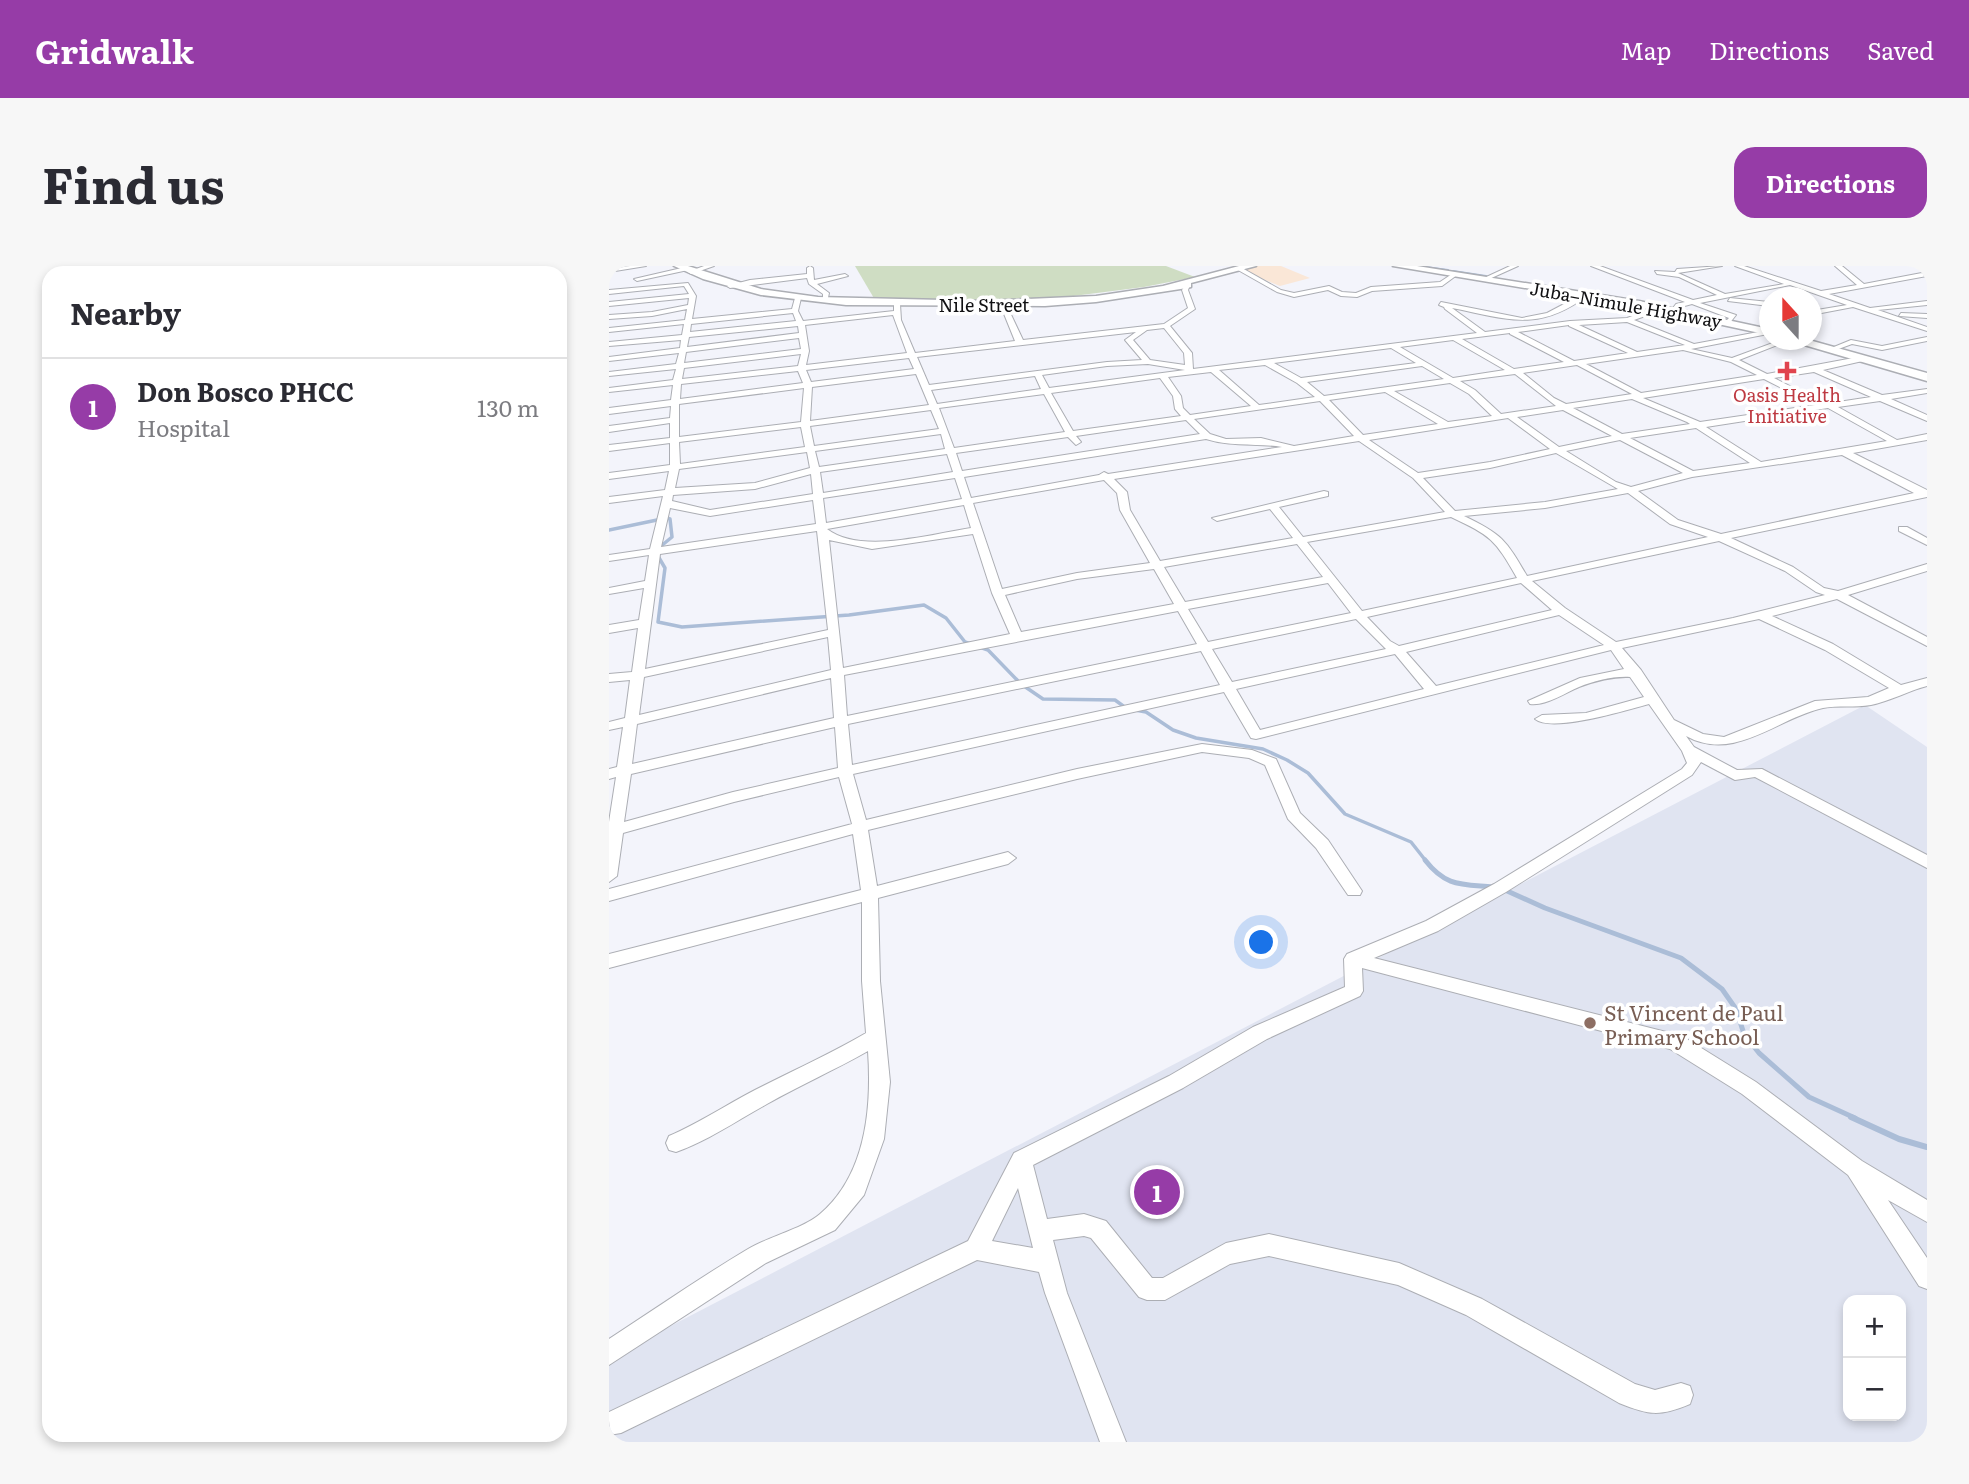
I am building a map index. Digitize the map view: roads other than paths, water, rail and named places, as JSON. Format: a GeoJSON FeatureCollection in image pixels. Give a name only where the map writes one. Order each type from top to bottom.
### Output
{"type":"FeatureCollection","features":[{"type":"Feature","properties":{"kind":"main road","name":"Juba–Nimule Highway"},"geometry":{"type":"LineString","coordinates":[[1398,266],[1675,310],[1759,328]]}},
{"type":"Feature","properties":{"kind":"main road"},"geometry":{"type":"LineString","coordinates":[[1187,285],[1168,286],[1245,267]]}},
{"type":"Feature","properties":{"kind":"main road","name":"Nile Street"},"geometry":{"type":"LineString","coordinates":[[686,269],[799,317],[825,301],[897,308],[1078,301],[1187,285]]}},
{"type":"Feature","properties":{"kind":"main road"},"geometry":{"type":"LineString","coordinates":[[1822,347],[1927,377]]}},
{"type":"Feature","properties":{"kind":"street"},"geometry":{"type":"LineString","coordinates":[[609,270],[643,266]]}},
{"type":"Feature","properties":{"kind":"street"},"geometry":{"type":"LineString","coordinates":[[630,280],[711,266]]}},
{"type":"Feature","properties":{"kind":"street"},"geometry":{"type":"LineString","coordinates":[[810,279],[811,266]]}},
{"type":"Feature","properties":{"kind":"street"},"geometry":{"type":"LineString","coordinates":[[1485,279],[1515,266]]}},
{"type":"Feature","properties":{"kind":"street"},"geometry":{"type":"LineString","coordinates":[[1594,266],[1733,317],[1729,322]]}},
{"type":"Feature","properties":{"kind":"street"},"geometry":{"type":"LineString","coordinates":[[1668,273],[1719,266]]}},
{"type":"Feature","properties":{"kind":"street"},"geometry":{"type":"LineString","coordinates":[[1838,266],[1863,286]]}},
{"type":"Feature","properties":{"kind":"street"},"geometry":{"type":"LineString","coordinates":[[1245,267],[1279,291],[1294,295],[1329,289],[1353,296],[1371,289],[1445,283],[1454,275]]}},
{"type":"Feature","properties":{"kind":"street"},"geometry":{"type":"LineString","coordinates":[[1648,267],[1657,272],[1682,275],[1708,287],[1721,297],[1759,303]]}},
{"type":"Feature","properties":{"kind":"street"},"geometry":{"type":"LineString","coordinates":[[1701,269],[1746,269],[1798,287]]}},
{"type":"Feature","properties":{"kind":"street"},"geometry":{"type":"LineString","coordinates":[[1822,293],[1925,271]]}},
{"type":"Feature","properties":{"kind":"street"},"geometry":{"type":"LineString","coordinates":[[1634,281],[1656,276],[1657,272]]}},
{"type":"Feature","properties":{"kind":"street"},"geometry":{"type":"LineString","coordinates":[[730,286],[761,280],[845,276]]}},
{"type":"Feature","properties":{"kind":"street"},"geometry":{"type":"LineString","coordinates":[[810,279],[826,293],[825,301]]}},
{"type":"Feature","properties":{"kind":"street"},"geometry":{"type":"LineString","coordinates":[[609,292],[686,284],[692,301],[677,382],[673,440],[675,467],[671,492],[655,551],[631,722],[616,773],[609,876]]}},
{"type":"Feature","properties":{"kind":"street"},"geometry":{"type":"LineString","coordinates":[[609,448],[932,407],[1162,376],[1188,370],[1570,323],[1628,320],[1647,313],[1675,310],[1678,305],[1691,302],[1790,284]]}},
{"type":"Feature","properties":{"kind":"street"},"geometry":{"type":"LineString","coordinates":[[609,390],[1166,326],[1192,309],[1185,290],[1187,285]]}},
{"type":"Feature","properties":{"kind":"street"},"geometry":{"type":"LineString","coordinates":[[1428,285],[1436,299],[1485,335]]}},
{"type":"Feature","properties":{"kind":"street"},"geometry":{"type":"LineString","coordinates":[[1695,289],[1708,287]]}},
{"type":"Feature","properties":{"kind":"street"},"geometry":{"type":"LineString","coordinates":[[1669,293],[1682,292]]}},
{"type":"Feature","properties":{"kind":"street"},"geometry":{"type":"LineString","coordinates":[[1436,299],[1522,320],[1549,315],[1585,295]]}},
{"type":"Feature","properties":{"kind":"street"},"geometry":{"type":"LineString","coordinates":[[1822,295],[1927,329]]}},
{"type":"Feature","properties":{"kind":"street"},"geometry":{"type":"LineString","coordinates":[[609,304],[692,301]]}},
{"type":"Feature","properties":{"kind":"street"},"geometry":{"type":"LineString","coordinates":[[609,317],[652,314],[692,301]]}},
{"type":"Feature","properties":{"kind":"street"},"geometry":{"type":"LineString","coordinates":[[1867,310],[1927,303]]}},
{"type":"Feature","properties":{"kind":"street"},"geometry":{"type":"LineString","coordinates":[[1003,304],[1020,343]]}},
{"type":"Feature","properties":{"kind":"street"},"geometry":{"type":"LineString","coordinates":[[1822,311],[1852,305]]}},
{"type":"Feature","properties":{"kind":"street"},"geometry":{"type":"LineString","coordinates":[[609,330],[688,321],[799,317],[897,308],[897,320],[944,431],[998,593],[1017,636]]}},
{"type":"Feature","properties":{"kind":"street"},"geometry":{"type":"LineString","coordinates":[[1881,315],[1927,316]]}},
{"type":"Feature","properties":{"kind":"street"},"geometry":{"type":"LineString","coordinates":[[609,344],[685,336],[799,317]]}},
{"type":"Feature","properties":{"kind":"street"},"geometry":{"type":"LineString","coordinates":[[609,359],[681,350],[799,317]]}},
{"type":"Feature","properties":{"kind":"street"},"geometry":{"type":"LineString","coordinates":[[609,1353],[758,1255],[827,1223],[857,1188],[874,1139],[880,1082],[870,981],[870,892],[860,827],[845,771],[834,632],[812,448],[805,424],[808,385],[801,368],[805,351],[799,317]]}},
{"type":"Feature","properties":{"kind":"street"},"geometry":{"type":"LineString","coordinates":[[1628,320],[1694,346]]}},
{"type":"Feature","properties":{"kind":"street"},"geometry":{"type":"LineString","coordinates":[[1570,323],[1636,354]]}},
{"type":"Feature","properties":{"kind":"street"},"geometry":{"type":"LineString","coordinates":[[1166,326],[1188,353],[1188,370]]}},
{"type":"Feature","properties":{"kind":"street"},"geometry":{"type":"LineString","coordinates":[[1148,362],[1129,340],[1149,327]]}},
{"type":"Feature","properties":{"kind":"street"},"geometry":{"type":"LineString","coordinates":[[1513,331],[1637,396],[1700,425],[1759,465]]}},
{"type":"Feature","properties":{"kind":"street"},"geometry":{"type":"LineString","coordinates":[[609,500],[701,488],[755,486],[815,470],[1681,348],[1759,331]]}},
{"type":"Feature","properties":{"kind":"street"},"geometry":{"type":"LineString","coordinates":[[1455,338],[1515,372],[1551,400],[1692,474]]}},
{"type":"Feature","properties":{"kind":"street"},"geometry":{"type":"LineString","coordinates":[[1833,349],[1850,342],[1882,348],[1927,339]]}},
{"type":"Feature","properties":{"kind":"street"},"geometry":{"type":"LineString","coordinates":[[1391,345],[1472,392],[1505,417],[1613,484],[1630,490],[1674,522],[1722,538],[1789,569],[1820,590],[1839,595],[1927,642]]}},
{"type":"Feature","properties":{"kind":"street"},"geometry":{"type":"LineString","coordinates":[[1681,348],[1733,360],[1895,442]]}},
{"type":"Feature","properties":{"kind":"street"},"geometry":{"type":"LineString","coordinates":[[1733,360],[1760,350]]}},
{"type":"Feature","properties":{"kind":"street"},"geometry":{"type":"LineString","coordinates":[[609,374],[805,351]]}},
{"type":"Feature","properties":{"kind":"street"},"geometry":{"type":"LineString","coordinates":[[624,372],[652,353]]}},
{"type":"Feature","properties":{"kind":"street"},"geometry":{"type":"LineString","coordinates":[[609,558],[821,528],[1107,477],[1765,377],[1864,358]]}},
{"type":"Feature","properties":{"kind":"street"},"geometry":{"type":"LineString","coordinates":[[924,388],[1107,364],[1148,362],[1188,370]]}},
{"type":"Feature","properties":{"kind":"street"},"geometry":{"type":"LineString","coordinates":[[1266,362],[1300,381],[1323,399],[1363,440],[1416,476],[1452,514],[1490,532],[1506,549],[1523,579],[1561,611],[1614,646],[1689,750],[1694,764],[1687,772],[1500,888],[1432,926],[1353,959]]}},
{"type":"Feature","properties":{"kind":"street"},"geometry":{"type":"LineString","coordinates":[[1300,381],[1423,365]]}},
{"type":"Feature","properties":{"kind":"street"},"geometry":{"type":"LineString","coordinates":[[1213,369],[1257,407]]}},
{"type":"Feature","properties":{"kind":"street"},"geometry":{"type":"LineString","coordinates":[[1815,369],[1927,418]]}},
{"type":"Feature","properties":{"kind":"street"},"geometry":{"type":"LineString","coordinates":[[609,411],[919,371]]}},
{"type":"Feature","properties":{"kind":"street"},"geometry":{"type":"LineString","coordinates":[[1038,374],[1070,434],[1122,492],[1125,510],[1256,735],[1614,646],[1669,636],[1839,595],[1921,569],[1927,578]]}},
{"type":"Feature","properties":{"kind":"street"},"geometry":{"type":"LineString","coordinates":[[1162,376],[1177,396],[1179,410],[1207,436],[1225,442],[1261,441],[1301,448]]}},
{"type":"Feature","properties":{"kind":"street"},"geometry":{"type":"LineString","coordinates":[[1387,390],[1448,426]]}},
{"type":"Feature","properties":{"kind":"street"},"geometry":{"type":"LineString","coordinates":[[1416,476],[1490,465],[1619,438],[1884,400],[1927,391]]}},
{"type":"Feature","properties":{"kind":"street"},"geometry":{"type":"LineString","coordinates":[[609,429],[674,420]]}},
{"type":"Feature","properties":{"kind":"street"},"geometry":{"type":"LineString","coordinates":[[609,476],[944,431]]}},
{"type":"Feature","properties":{"kind":"street"},"geometry":{"type":"LineString","coordinates":[[667,505],[685,505],[710,513],[1207,436]]}},
{"type":"Feature","properties":{"kind":"street"},"geometry":{"type":"LineString","coordinates":[[998,593],[1077,576],[1157,565],[1452,514],[1545,505],[1630,490],[1692,474],[1927,437]]}},
{"type":"Feature","properties":{"kind":"street"},"geometry":{"type":"LineString","coordinates":[[1844,452],[1925,494]]}},
{"type":"Feature","properties":{"kind":"street"},"geometry":{"type":"LineString","coordinates":[[1217,518],[1324,494]]}},
{"type":"Feature","properties":{"kind":"street"},"geometry":{"type":"LineString","coordinates":[[616,773],[841,721],[1359,615],[1925,494]]}},
{"type":"Feature","properties":{"kind":"street"},"geometry":{"type":"LineString","coordinates":[[1273,506],[1359,615],[1386,644],[1398,650],[1433,691]]}},
{"type":"Feature","properties":{"kind":"street"},"geometry":{"type":"LineString","coordinates":[[821,528],[835,540],[872,546],[978,530]]}},
{"type":"Feature","properties":{"kind":"street"},"geometry":{"type":"LineString","coordinates":[[1903,530],[1927,542]]}},
{"type":"Feature","properties":{"kind":"street"},"geometry":{"type":"LineString","coordinates":[[609,726],[836,673],[1017,636],[1332,579]]}},
{"type":"Feature","properties":{"kind":"street"},"geometry":{"type":"LineString","coordinates":[[609,591],[650,584]]}},
{"type":"Feature","properties":{"kind":"street"},"geometry":{"type":"LineString","coordinates":[[611,832],[733,797],[1398,650],[1561,611]]}},
{"type":"Feature","properties":{"kind":"street"},"geometry":{"type":"LineString","coordinates":[[1758,614],[1829,647],[1899,689]]}},
{"type":"Feature","properties":{"kind":"street"},"geometry":{"type":"LineString","coordinates":[[609,629],[645,623]]}},
{"type":"Feature","properties":{"kind":"street"},"geometry":{"type":"LineString","coordinates":[[609,678],[637,675],[834,632]]}},
{"type":"Feature","properties":{"kind":"street"},"geometry":{"type":"LineString","coordinates":[[1535,701],[1600,675],[1613,672],[1636,673]]}},
{"type":"Feature","properties":{"kind":"street"},"geometry":{"type":"LineString","coordinates":[[1669,721],[1700,738],[1724,741],[1819,704],[1870,701],[1899,689],[1927,682]]}},
{"type":"Feature","properties":{"kind":"street"},"geometry":{"type":"LineString","coordinates":[[1542,719],[1586,717],[1654,699]]}},
{"type":"Feature","properties":{"kind":"street"},"geometry":{"type":"LineString","coordinates":[[609,895],[860,827],[1077,774],[1202,748],[1238,751],[1263,757],[1271,762],[1293,815],[1322,845],[1354,891]]}},
{"type":"Feature","properties":{"kind":"street"},"geometry":{"type":"LineString","coordinates":[[1689,750],[1735,775],[1758,772],[1927,862]]}},
{"type":"Feature","properties":{"kind":"street"},"geometry":{"type":"LineString","coordinates":[[609,961],[1008,858]]}},
{"type":"Feature","properties":{"kind":"street"},"geometry":{"type":"LineString","coordinates":[[976,1250],[1021,1160],[1176,1082],[1260,1033],[1354,991],[1353,959]]}},
{"type":"Feature","properties":{"kind":"street"},"geometry":{"type":"LineString","coordinates":[[1353,959],[1675,1042],[1749,1088],[1855,1168],[1927,1212]]}},
{"type":"Feature","properties":{"kind":"street"},"geometry":{"type":"LineString","coordinates":[[676,1143],[876,1037]]}},
{"type":"Feature","properties":{"kind":"street"},"geometry":{"type":"LineString","coordinates":[[1021,1160],[1056,1293],[1113,1442]]}},
{"type":"Feature","properties":{"kind":"street"},"geometry":{"type":"LineString","coordinates":[[1855,1168],[1927,1278]]}},
{"type":"Feature","properties":{"kind":"street"},"geometry":{"type":"LineString","coordinates":[[1040,1231],[1084,1225],[1098,1229],[1147,1289],[1156,1290],[1173,1285],[1220,1255],[1251,1246],[1269,1245],[1399,1274],[1474,1307],[1628,1394],[1662,1404],[1681,1395]]}},
{"type":"Feature","properties":{"kind":"street"},"geometry":{"type":"LineString","coordinates":[[611,1427],[976,1250],[1048,1262]]}},
{"type":"Feature","properties":{"kind":"waterway"},"geometry":{"type":"LineString","coordinates":[[1418,266],[1448,270]]}},
{"type":"Feature","properties":{"kind":"waterway"},"geometry":{"type":"LineString","coordinates":[[1453,271],[1486,276]]}},
{"type":"Feature","properties":{"kind":"waterway"},"geometry":{"type":"LineString","coordinates":[[667,518],[670,519],[672,537],[655,551],[665,568],[658,622],[682,627],[849,615],[924,605],[946,618],[965,642],[988,650],[1021,684],[1043,699],[1115,700],[1126,708]]}},
{"type":"Feature","properties":{"kind":"waterway"},"geometry":{"type":"LineString","coordinates":[[609,530],[657,520]]}},
{"type":"Feature","properties":{"kind":"waterway"},"geometry":{"type":"LineString","coordinates":[[1135,710],[1146,712],[1173,730],[1196,738],[1263,749],[1287,760],[1308,773],[1345,814],[1411,842],[1426,861]]}},
{"type":"Feature","properties":{"kind":"waterway"},"geometry":{"type":"LineString","coordinates":[[1425,860],[1447,880],[1493,887]]}},
{"type":"Feature","properties":{"kind":"waterway"},"geometry":{"type":"LineString","coordinates":[[1505,890],[1545,908],[1681,958],[1722,989],[1736,1009],[1744,1034],[1759,1053],[1809,1097],[1855,1118]]}},
{"type":"Feature","properties":{"kind":"waterway"},"geometry":{"type":"LineString","coordinates":[[1851,1117],[1899,1139],[1927,1147]]}},
{"type":"Feature","properties":{"kind":"place","name":"Oasis Health Initiative"},"geometry":{"type":"Point","coordinates":[1787,371]}},
{"type":"Feature","properties":{"kind":"place","name":"St Vincent de Paul Primary School"},"geometry":{"type":"Point","coordinates":[1590,1023]}},
{"type":"Feature","properties":{"kind":"place","name":"Don Bosco PHCC"},"geometry":{"type":"Point","coordinates":[1157,1192]}}]}
